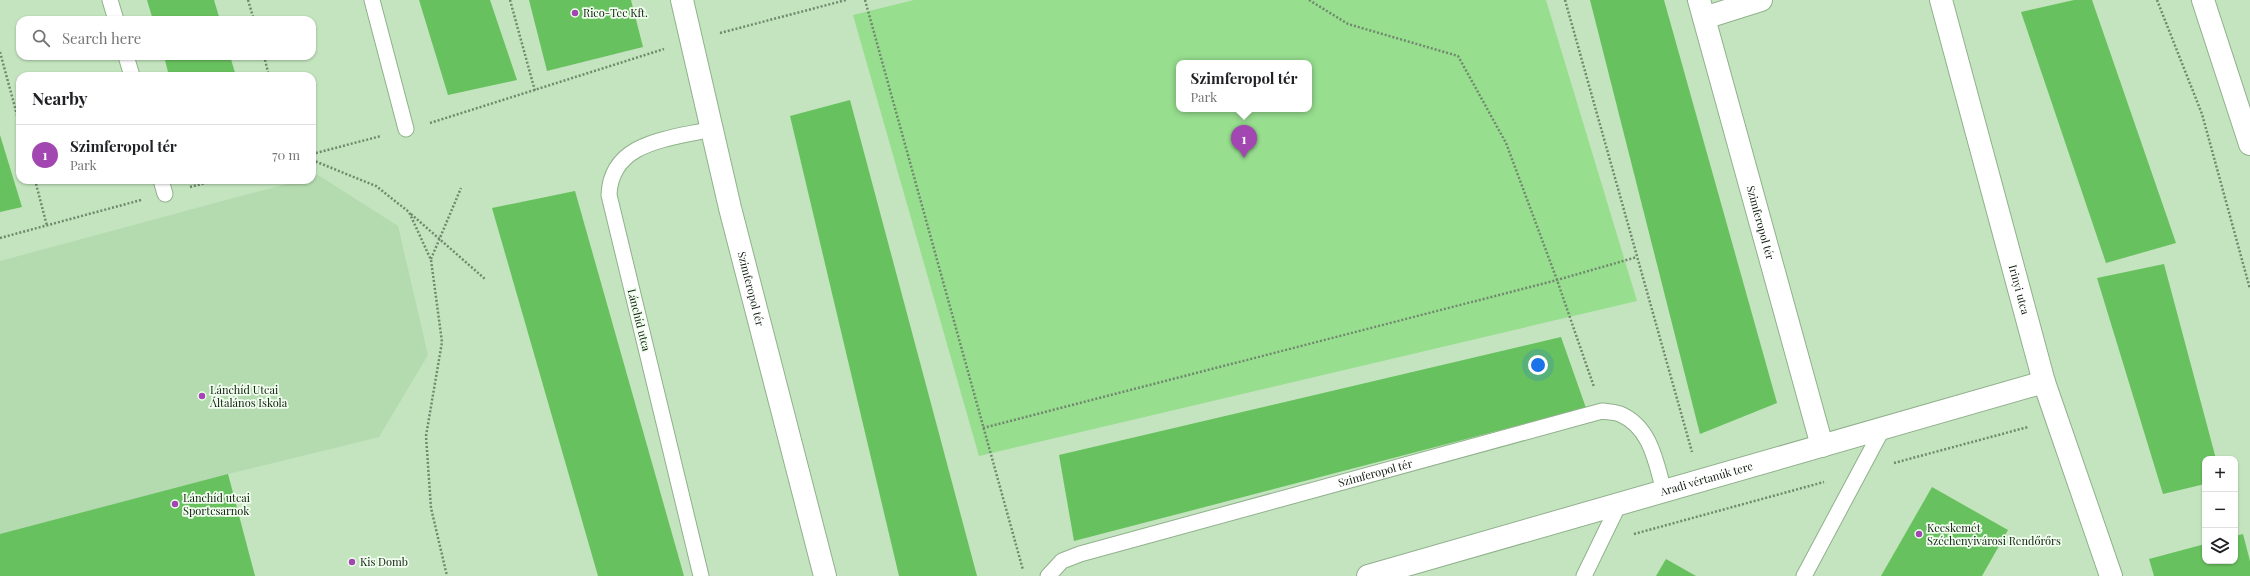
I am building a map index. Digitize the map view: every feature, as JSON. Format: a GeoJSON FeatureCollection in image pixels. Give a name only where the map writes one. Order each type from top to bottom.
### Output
{"type":"FeatureCollection","features":[{"type":"Feature","properties":{"kind":"street","name":"Szimferopol tér"},"geometry":{"type":"LineString","coordinates":[[682,0],[730,208],[825,576]]}},
{"type":"Feature","properties":{"kind":"street"},"geometry":{"type":"LineString","coordinates":[[1701,9],[1761,0]]}},
{"type":"Feature","properties":{"kind":"street","name":"Irinyi utca"},"geometry":{"type":"LineString","coordinates":[[1941,0],[2044,382],[2111,576]]}},
{"type":"Feature","properties":{"kind":"street"},"geometry":{"type":"LineString","coordinates":[[2203,0],[2250,144]]}},
{"type":"Feature","properties":{"kind":"street","name":"Szimferopol tér"},"geometry":{"type":"LineString","coordinates":[[1701,9],[1822,446]]}},
{"type":"Feature","properties":{"kind":"street","name":"Aradi vértanúk tere"},"geometry":{"type":"LineString","coordinates":[[1368,576],[2044,382]]}},
{"type":"Feature","properties":{"kind":"lane"},"geometry":{"type":"LineString","coordinates":[[110,0],[115,16]]}},
{"type":"Feature","properties":{"kind":"lane"},"geometry":{"type":"LineString","coordinates":[[372,0],[406,129]]}},
{"type":"Feature","properties":{"kind":"lane"},"geometry":{"type":"LineString","coordinates":[[127,60],[131,72]]}},
{"type":"Feature","properties":{"kind":"lane","name":"Lánchíd utca"},"geometry":{"type":"LineString","coordinates":[[701,576],[609,195],[610,181],[615,168],[626,155],[642,146],[712,129]]}},
{"type":"Feature","properties":{"kind":"lane","name":"Szimferopol tér"},"geometry":{"type":"LineString","coordinates":[[1048,576],[1062,561],[1080,554],[1602,411],[1620,414],[1636,425],[1648,438],[1664,491]]}},
{"type":"Feature","properties":{"kind":"lane"},"geometry":{"type":"LineString","coordinates":[[1804,576],[1883,428]]}},
{"type":"Feature","properties":{"kind":"lane"},"geometry":{"type":"LineString","coordinates":[[1584,576],[1619,504]]}},
{"type":"Feature","properties":{"kind":"path"},"geometry":{"type":"LineString","coordinates":[[248,0],[253,16]]}},
{"type":"Feature","properties":{"kind":"path"},"geometry":{"type":"LineString","coordinates":[[510,0],[535,91]]}},
{"type":"Feature","properties":{"kind":"path"},"geometry":{"type":"LineString","coordinates":[[316,153],[406,129],[535,91],[691,40],[846,0]]}},
{"type":"Feature","properties":{"kind":"path"},"geometry":{"type":"LineString","coordinates":[[865,0],[1024,576]]}},
{"type":"Feature","properties":{"kind":"path"},"geometry":{"type":"LineString","coordinates":[[1309,0],[1348,24],[1458,56],[1506,143],[1558,280],[1602,411]]}},
{"type":"Feature","properties":{"kind":"path"},"geometry":{"type":"LineString","coordinates":[[1565,0],[1709,514]]}},
{"type":"Feature","properties":{"kind":"path"},"geometry":{"type":"LineString","coordinates":[[2157,0],[2202,114],[2250,289]]}},
{"type":"Feature","properties":{"kind":"path"},"geometry":{"type":"LineString","coordinates":[[0,52],[16,111]]}},
{"type":"Feature","properties":{"kind":"path"},"geometry":{"type":"LineString","coordinates":[[265,60],[268,72]]}},
{"type":"Feature","properties":{"kind":"path"},"geometry":{"type":"LineString","coordinates":[[316,162],[376,186],[409,212],[485,279]]}},
{"type":"Feature","properties":{"kind":"path"},"geometry":{"type":"LineString","coordinates":[[36,184],[47,226]]}},
{"type":"Feature","properties":{"kind":"path"},"geometry":{"type":"LineString","coordinates":[[0,238],[47,226],[163,187],[186,184]]}},
{"type":"Feature","properties":{"kind":"path"},"geometry":{"type":"LineString","coordinates":[[431,260],[461,188]]}},
{"type":"Feature","properties":{"kind":"path"},"geometry":{"type":"LineString","coordinates":[[409,212],[431,260],[442,342],[426,436],[430,508],[447,576]]}},
{"type":"Feature","properties":{"kind":"path"},"geometry":{"type":"LineString","coordinates":[[983,428],[1558,280],[1637,257]]}},
{"type":"Feature","properties":{"kind":"path"},"geometry":{"type":"LineString","coordinates":[[1600,543],[2057,420]]}},
{"type":"Feature","properties":{"kind":"shaded area","name":"Lánchíd Utcai Általános Iskola"},"geometry":{"type":"Polygon","coordinates":[[[318,175],[398,226],[428,355],[379,437],[228,474],[255,576],[0,576],[0,261],[286,184],[316,184],[316,176],[318,175]]]}},
{"type":"Feature","properties":{"kind":"green space"},"geometry":{"type":"Polygon","coordinates":[[[914,0],[1546,0],[1637,301],[979,456],[853,15],[914,0]]]}},
{"type":"Feature","properties":{"kind":"building"},"geometry":{"type":"Polygon","coordinates":[[[147,0],[214,0],[219,16],[152,16],[147,0]]]}},
{"type":"Feature","properties":{"kind":"building"},"geometry":{"type":"Polygon","coordinates":[[[419,0],[490,0],[517,80],[448,95],[419,0]]]}},
{"type":"Feature","properties":{"kind":"building"},"geometry":{"type":"Polygon","coordinates":[[[529,0],[631,0],[643,47],[547,71],[529,0]]]}},
{"type":"Feature","properties":{"kind":"building"},"geometry":{"type":"Polygon","coordinates":[[[1590,0],[1664,0],[1777,403],[1700,434],[1590,0]]]}},
{"type":"Feature","properties":{"kind":"building"},"geometry":{"type":"Polygon","coordinates":[[[2074,0],[2092,0],[2176,243],[2106,263],[2021,12],[2074,0]]]}},
{"type":"Feature","properties":{"kind":"building"},"geometry":{"type":"Polygon","coordinates":[[[165,60],[231,60],[235,72],[168,72],[165,60]]]}},
{"type":"Feature","properties":{"kind":"building"},"geometry":{"type":"Polygon","coordinates":[[[850,100],[977,576],[899,576],[790,116],[850,100]]]}},
{"type":"Feature","properties":{"kind":"building"},"geometry":{"type":"Polygon","coordinates":[[[0,135],[22,207],[0,212],[0,135]]]}},
{"type":"Feature","properties":{"kind":"building"},"geometry":{"type":"Polygon","coordinates":[[[575,191],[684,576],[598,576],[492,208],[575,191]]]}},
{"type":"Feature","properties":{"kind":"building"},"geometry":{"type":"Polygon","coordinates":[[[2164,264],[2215,456],[2202,456],[2202,485],[2163,494],[2097,278],[2164,264]]]}},
{"type":"Feature","properties":{"kind":"building"},"geometry":{"type":"Polygon","coordinates":[[[1561,337],[1586,408],[1074,541],[1059,455],[1561,337]]]}},
{"type":"Feature","properties":{"kind":"building","name":"Lánchíd utcai Sportcsarnok"},"geometry":{"type":"Polygon","coordinates":[[[228,474],[255,576],[0,576],[0,534],[228,474]]]}},
{"type":"Feature","properties":{"kind":"building"},"geometry":{"type":"Polygon","coordinates":[[[1932,487],[2008,530],[1982,576],[1881,576],[1932,487]]]}},
{"type":"Feature","properties":{"kind":"building"},"geometry":{"type":"Polygon","coordinates":[[[2243,534],[2250,561],[2250,576],[2154,576],[2149,559],[2202,545],[2202,564],[2238,564],[2238,535],[2243,534]]]}},
{"type":"Feature","properties":{"kind":"building"},"geometry":{"type":"Polygon","coordinates":[[[1666,559],[1696,576],[1656,576],[1666,559]]]}},
{"type":"Feature","properties":{"kind":"place","name":"Rico-Tec Kft."},"geometry":{"type":"Point","coordinates":[575,13]}},
{"type":"Feature","properties":{"kind":"place","name":"Szimferopol tér"},"geometry":{"type":"Point","coordinates":[1244,158]}},
{"type":"Feature","properties":{"kind":"place","name":"Lánchíd Utcai Általános Iskola"},"geometry":{"type":"Point","coordinates":[202,396]}},
{"type":"Feature","properties":{"kind":"place","name":"Lánchíd utcai Sportcsarnok"},"geometry":{"type":"Point","coordinates":[175,504]}},
{"type":"Feature","properties":{"kind":"place","name":"Kecskemét Széchenyivárosi Rendőrőrs"},"geometry":{"type":"Point","coordinates":[1919,534]}},
{"type":"Feature","properties":{"kind":"place","name":"Kis Domb"},"geometry":{"type":"Point","coordinates":[352,562]}}]}
